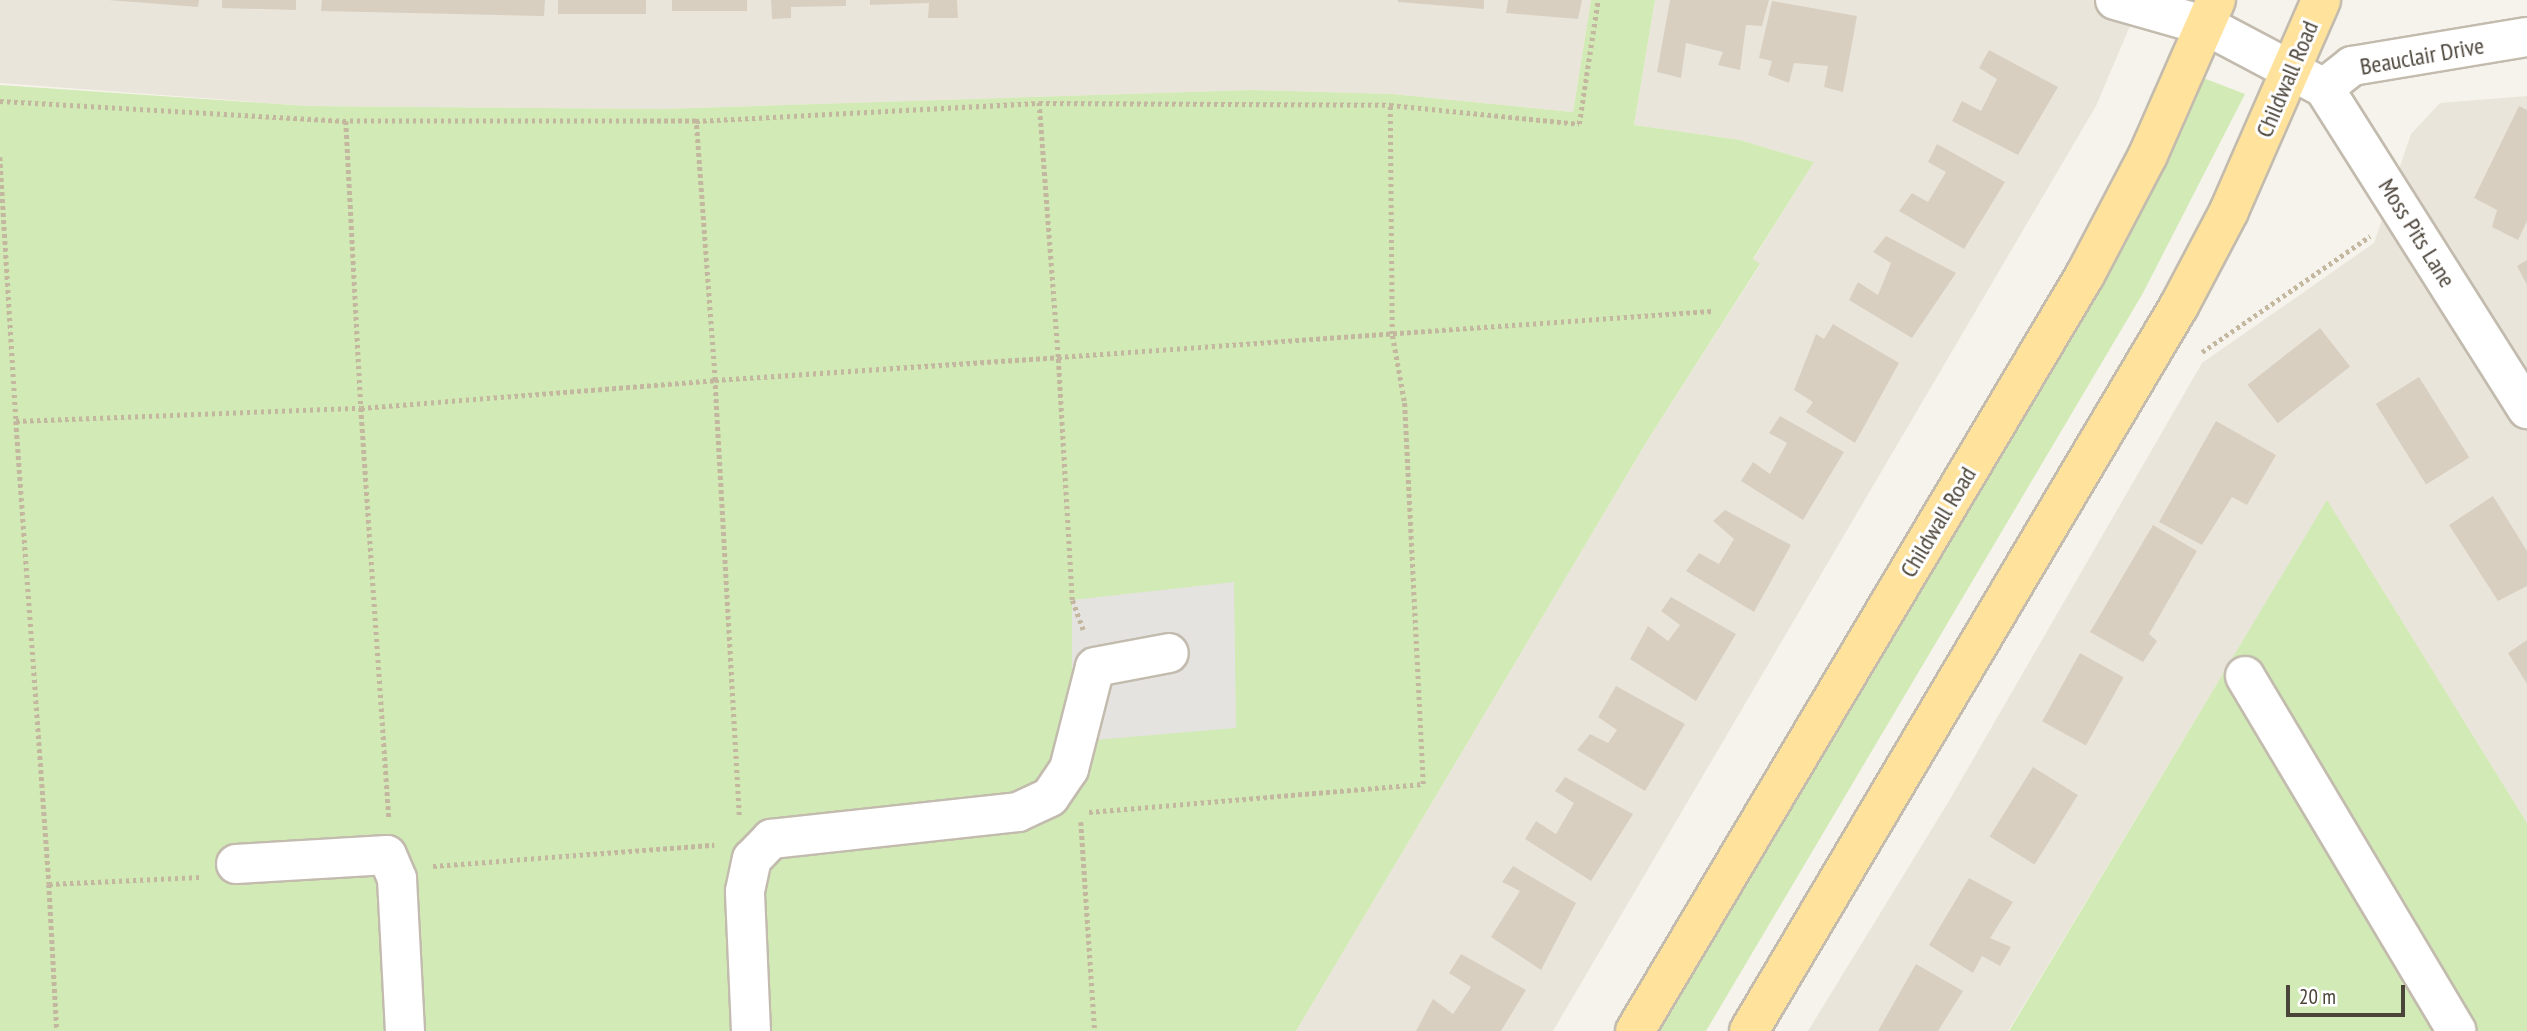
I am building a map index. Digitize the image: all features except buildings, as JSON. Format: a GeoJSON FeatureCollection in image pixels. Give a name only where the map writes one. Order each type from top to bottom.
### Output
{"type":"FeatureCollection","features":[{"type":"Feature","properties":{"kind":"main road","name":"Childwall Road"},"geometry":{"type":"LineString","coordinates":[[1749,1031],[2179,306],[2309,78],[2321,0]]}},
{"type":"Feature","properties":{"kind":"main road","name":"Childwall Road"},"geometry":{"type":"LineString","coordinates":[[1635,1031],[2085,275],[2211,13]]}},
{"type":"Feature","properties":{"kind":"street"},"geometry":{"type":"LineString","coordinates":[[2115,0],[2211,13],[2309,78]]}},
{"type":"Feature","properties":{"kind":"street","name":"Beauclair Drive"},"geometry":{"type":"LineString","coordinates":[[2309,78],[2352,66],[2527,37]]}},
{"type":"Feature","properties":{"kind":"street","name":"Moss Pits Lane"},"geometry":{"type":"LineString","coordinates":[[2309,78],[2405,212],[2527,409]]}},
{"type":"Feature","properties":{"kind":"street"},"geometry":{"type":"LineString","coordinates":[[751,1031],[745,891],[749,851],[772,839],[1018,812],[1050,797],[1069,769],[1095,667],[1169,653]]}},
{"type":"Feature","properties":{"kind":"street"},"geometry":{"type":"LineString","coordinates":[[2245,676],[2457,1031]]}},
{"type":"Feature","properties":{"kind":"street"},"geometry":{"type":"LineString","coordinates":[[236,864],[390,863],[405,1031]]}},
{"type":"Feature","properties":{"kind":"path"},"geometry":{"type":"LineString","coordinates":[[0,101],[346,121],[696,121],[1039,103],[1390,105],[1579,124],[1598,0]]}},
{"type":"Feature","properties":{"kind":"path"},"geometry":{"type":"LineString","coordinates":[[1039,103],[1058,357],[1072,600],[1095,667]]}},
{"type":"Feature","properties":{"kind":"path"},"geometry":{"type":"LineString","coordinates":[[1095,1031],[1081,813],[1423,784],[1404,401],[1392,334],[1390,105]]}},
{"type":"Feature","properties":{"kind":"path"},"geometry":{"type":"LineString","coordinates":[[346,121],[361,408],[389,803],[390,863],[749,851],[735,800],[715,380],[696,121]]}},
{"type":"Feature","properties":{"kind":"path"},"geometry":{"type":"LineString","coordinates":[[0,157],[57,1031]]}},
{"type":"Feature","properties":{"kind":"path"},"geometry":{"type":"LineString","coordinates":[[2202,352],[2405,212]]}},
{"type":"Feature","properties":{"kind":"path"},"geometry":{"type":"LineString","coordinates":[[16,421],[361,408],[715,380],[1712,311]]}},
{"type":"Feature","properties":{"kind":"path"},"geometry":{"type":"LineString","coordinates":[[49,884],[216,877],[236,864]]}},
{"type":"Feature","properties":{"kind":"shaded area"},"geometry":{"type":"Polygon","coordinates":[[[0,0],[1591,0],[1573,112],[1392,94],[1251,90],[664,109],[308,106],[0,83],[0,0]]]}},
{"type":"Feature","properties":{"kind":"shaded area"},"geometry":{"type":"Polygon","coordinates":[[[1655,0],[2141,0],[2096,106],[1553,1031],[1296,1031],[1647,441],[1760,265],[1753,260],[1814,162],[1740,140],[1634,125],[1655,0]]]}},
{"type":"Feature","properties":{"kind":"shaded area"},"geometry":{"type":"Polygon","coordinates":[[[2527,96],[2527,823],[2327,501],[2008,1031],[1808,1031],[1949,801],[2202,363],[2374,243],[2411,134],[2440,103],[2527,96]]]}},
{"type":"Feature","properties":{"kind":"shaded area"},"geometry":{"type":"Polygon","coordinates":[[[1234,582],[1236,728],[1094,740],[1072,707],[1072,600],[1234,582]]]}},
{"type":"Feature","properties":{"kind":"green space"},"geometry":{"type":"Polygon","coordinates":[[[1591,0],[1655,0],[1634,125],[1740,140],[1814,162],[1753,259],[1760,264],[1647,441],[1296,1031],[0,1031],[0,85],[308,106],[664,109],[1251,90],[1392,94],[1573,112],[1591,0]]]}},
{"type":"Feature","properties":{"kind":"green space"},"geometry":{"type":"Polygon","coordinates":[[[2198,76],[2245,94],[2143,293],[1706,1031],[1649,1031],[2198,76]]]}},
{"type":"Feature","properties":{"kind":"green space"},"geometry":{"type":"Polygon","coordinates":[[[2327,500],[2527,823],[2527,1031],[2009,1031],[2327,500]]]}}]}
